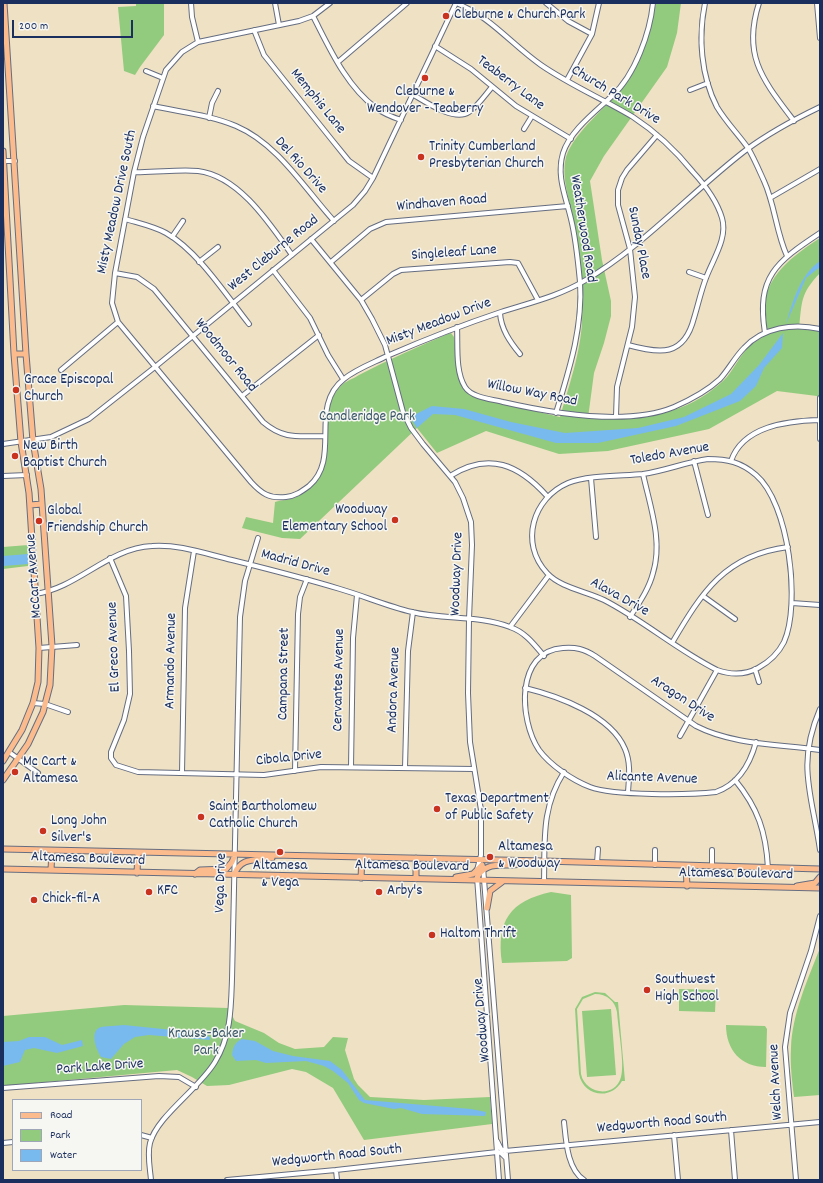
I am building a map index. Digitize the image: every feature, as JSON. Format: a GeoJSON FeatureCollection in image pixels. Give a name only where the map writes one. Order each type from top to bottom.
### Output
{"type":"FeatureCollection","features":[{"type":"Feature","properties":{"kind":"main road","name":"McCart Avenue"},"geometry":{"type":"LineString","coordinates":[[3,780],[34,734],[45,704],[50,685],[52,646],[42,504],[33,441],[26,354],[15,160],[5,62],[4,3]]}},
{"type":"Feature","properties":{"kind":"main road","name":"McCart Avenue"},"geometry":{"type":"LineString","coordinates":[[3,151],[5,211],[14,354],[21,442],[30,505],[39,648],[38,682],[33,703],[27,721],[10,752],[3,761]]}},
{"type":"Feature","properties":{"kind":"main road"},"geometry":{"type":"LineString","coordinates":[[14,354],[26,354]]}},
{"type":"Feature","properties":{"kind":"main road"},"geometry":{"type":"LineString","coordinates":[[30,505],[42,504]]}},
{"type":"Feature","properties":{"kind":"main road","name":"Altamesa Boulevard"},"geometry":{"type":"LineString","coordinates":[[3,849],[416,858],[482,865],[528,860],[712,867],[820,869]]}},
{"type":"Feature","properties":{"kind":"main road"},"geometry":{"type":"LineString","coordinates":[[3,853],[13,850]]}},
{"type":"Feature","properties":{"kind":"main road"},"geometry":{"type":"LineString","coordinates":[[51,870],[52,851]]}},
{"type":"Feature","properties":{"kind":"main road"},"geometry":{"type":"LineString","coordinates":[[137,873],[138,852]]}},
{"type":"Feature","properties":{"kind":"main road"},"geometry":{"type":"LineString","coordinates":[[195,874],[200,870],[226,868],[232,862],[235,855]]}},
{"type":"Feature","properties":{"kind":"main road"},"geometry":{"type":"LineString","coordinates":[[234,874],[236,869],[246,860],[266,859],[279,856]]}},
{"type":"Feature","properties":{"kind":"main road"},"geometry":{"type":"LineString","coordinates":[[361,878],[362,857]]}},
{"type":"Feature","properties":{"kind":"main road"},"geometry":{"type":"LineString","coordinates":[[416,858],[416,879]]}},
{"type":"Feature","properties":{"kind":"main road"},"geometry":{"type":"LineString","coordinates":[[482,865],[522,864],[528,860]]}},
{"type":"Feature","properties":{"kind":"main road"},"geometry":{"type":"LineString","coordinates":[[436,879],[468,876],[477,871],[482,865]]}},
{"type":"Feature","properties":{"kind":"main road"},"geometry":{"type":"LineString","coordinates":[[476,880],[482,865]]}},
{"type":"Feature","properties":{"kind":"main road"},"geometry":{"type":"LineString","coordinates":[[686,866],[687,886]]}},
{"type":"Feature","properties":{"kind":"main road","name":"Altamesa Boulevard"},"geometry":{"type":"LineString","coordinates":[[3,869],[820,888]]}},
{"type":"Feature","properties":{"kind":"main road"},"geometry":{"type":"LineString","coordinates":[[790,888],[814,883],[820,877]]}},
{"type":"Feature","properties":{"kind":"main road"},"geometry":{"type":"LineString","coordinates":[[487,908],[490,891],[496,884],[503,881]]}},
{"type":"Feature","properties":{"kind":"street"},"geometry":{"type":"LineString","coordinates":[[191,3],[192,17],[198,42]]}},
{"type":"Feature","properties":{"kind":"street"},"geometry":{"type":"LineString","coordinates":[[275,3],[279,25]]}},
{"type":"Feature","properties":{"kind":"street","name":"Misty Meadow Drive South"},"geometry":{"type":"LineString","coordinates":[[155,367],[118,322],[112,303],[115,273],[124,219],[134,172],[152,106],[163,78],[175,58],[189,46],[198,42],[279,25],[313,16],[330,3]]}},
{"type":"Feature","properties":{"kind":"street"},"geometry":{"type":"LineString","coordinates":[[338,62],[408,3]]}},
{"type":"Feature","properties":{"kind":"street","name":"West Cleburne Road"},"geometry":{"type":"LineString","coordinates":[[3,444],[33,441],[61,434],[89,419],[233,304],[334,221],[359,198],[373,178],[456,3]]}},
{"type":"Feature","properties":{"kind":"street","name":"Church Park Drive"},"geometry":{"type":"LineString","coordinates":[[456,3],[494,25],[542,66],[633,117],[657,135],[679,155],[705,185],[719,211],[723,224],[722,238],[706,278],[692,327],[685,341],[676,347],[662,352],[655,352],[628,345]]}},
{"type":"Feature","properties":{"kind":"street"},"geometry":{"type":"LineString","coordinates":[[546,3],[568,21],[592,34]]}},
{"type":"Feature","properties":{"kind":"street"},"geometry":{"type":"LineString","coordinates":[[567,80],[592,34],[599,3]]}},
{"type":"Feature","properties":{"kind":"street","name":"Weatherwood Road"},"geometry":{"type":"LineString","coordinates":[[556,413],[577,340],[580,283],[572,220],[561,180],[561,165],[565,148],[571,139],[621,85],[637,59],[648,29],[652,3]]}},
{"type":"Feature","properties":{"kind":"street"},"geometry":{"type":"LineString","coordinates":[[705,3],[702,39],[708,83],[718,107],[748,149],[763,178],[770,198],[780,240],[787,256]]}},
{"type":"Feature","properties":{"kind":"street"},"geometry":{"type":"LineString","coordinates":[[759,3],[753,37],[758,66],[766,84],[794,121]]}},
{"type":"Feature","properties":{"kind":"street"},"geometry":{"type":"LineString","coordinates":[[817,3],[820,38]]}},
{"type":"Feature","properties":{"kind":"street"},"geometry":{"type":"LineString","coordinates":[[313,16],[338,62],[371,104],[382,112],[401,120]]}},
{"type":"Feature","properties":{"kind":"street","name":"Memphis Lane"},"geometry":{"type":"LineString","coordinates":[[254,30],[264,55],[332,140],[349,161],[373,178]]}},
{"type":"Feature","properties":{"kind":"street","name":"Teaberry Lane"},"geometry":{"type":"LineString","coordinates":[[435,46],[471,69],[492,87],[532,116],[571,139]]}},
{"type":"Feature","properties":{"kind":"street"},"geometry":{"type":"LineString","coordinates":[[146,71],[163,78]]}},
{"type":"Feature","properties":{"kind":"street"},"geometry":{"type":"LineString","coordinates":[[690,90],[708,83]]}},
{"type":"Feature","properties":{"kind":"street"},"geometry":{"type":"LineString","coordinates":[[412,94],[457,116],[469,112],[492,87]]}},
{"type":"Feature","properties":{"kind":"street"},"geometry":{"type":"LineString","coordinates":[[209,118],[212,103],[218,91]]}},
{"type":"Feature","properties":{"kind":"street","name":"Del Rio Drive"},"geometry":{"type":"LineString","coordinates":[[152,106],[209,118],[236,126],[265,144],[289,168],[334,221]]}},
{"type":"Feature","properties":{"kind":"street","name":"Misty Meadow Drive"},"geometry":{"type":"LineString","coordinates":[[155,367],[250,482],[265,495],[278,498],[292,496],[302,492],[311,484],[324,464],[326,410],[329,397],[343,379],[388,356],[458,327],[538,300],[580,283],[630,249],[748,149],[794,121],[820,108]]}},
{"type":"Feature","properties":{"kind":"street"},"geometry":{"type":"LineString","coordinates":[[524,129],[532,116]]}},
{"type":"Feature","properties":{"kind":"street","name":"Sunday Place"},"geometry":{"type":"LineString","coordinates":[[616,416],[618,381],[632,327],[635,297],[630,249],[618,205],[618,190],[622,178],[627,170],[657,135]]}},
{"type":"Feature","properties":{"kind":"street"},"geometry":{"type":"LineString","coordinates":[[3,160],[15,160]]}},
{"type":"Feature","properties":{"kind":"street"},"geometry":{"type":"LineString","coordinates":[[770,198],[820,169]]}},
{"type":"Feature","properties":{"kind":"street"},"geometry":{"type":"LineString","coordinates":[[134,172],[198,171],[223,179],[239,191],[257,210],[292,255]]}},
{"type":"Feature","properties":{"kind":"street","name":"Windhaven Road"},"geometry":{"type":"LineString","coordinates":[[331,262],[370,229],[386,222],[568,206]]}},
{"type":"Feature","properties":{"kind":"street"},"geometry":{"type":"LineString","coordinates":[[124,219],[156,228],[172,237],[199,262],[249,324]]}},
{"type":"Feature","properties":{"kind":"street"},"geometry":{"type":"LineString","coordinates":[[172,237],[183,221]]}},
{"type":"Feature","properties":{"kind":"street"},"geometry":{"type":"LineString","coordinates":[[765,333],[762,309],[765,287],[777,267],[787,256],[820,233]]}},
{"type":"Feature","properties":{"kind":"street","name":"Woodway Drive"},"geometry":{"type":"LineString","coordinates":[[311,239],[361,300],[385,345],[403,412],[412,428],[450,476],[463,498],[471,525],[469,730],[481,810],[482,865],[485,881],[489,928],[508,1180]]}},
{"type":"Feature","properties":{"kind":"street"},"geometry":{"type":"LineString","coordinates":[[199,262],[218,247]]}},
{"type":"Feature","properties":{"kind":"street","name":"Singleleaf Lane"},"geometry":{"type":"LineString","coordinates":[[361,300],[393,274],[401,270],[510,262],[518,263],[538,300]]}},
{"type":"Feature","properties":{"kind":"street"},"geometry":{"type":"LineString","coordinates":[[273,270],[299,302],[343,379]]}},
{"type":"Feature","properties":{"kind":"street"},"geometry":{"type":"LineString","coordinates":[[689,272],[706,278]]}},
{"type":"Feature","properties":{"kind":"street","name":"Woodmoor Road"},"geometry":{"type":"LineString","coordinates":[[115,273],[136,276],[154,289],[263,422],[278,433],[292,436],[325,436]]}},
{"type":"Feature","properties":{"kind":"street"},"geometry":{"type":"LineString","coordinates":[[500,313],[501,322],[506,334],[520,354]]}},
{"type":"Feature","properties":{"kind":"street"},"geometry":{"type":"LineString","coordinates":[[61,370],[118,322]]}},
{"type":"Feature","properties":{"kind":"street","name":"Willow Way Road"},"geometry":{"type":"LineString","coordinates":[[458,327],[459,364],[462,380],[468,390],[483,397],[556,413],[616,416],[661,412],[701,394],[720,379],[750,342],[765,333],[799,327],[820,329]]}},
{"type":"Feature","properties":{"kind":"street"},"geometry":{"type":"LineString","coordinates":[[242,396],[319,335]]}},
{"type":"Feature","properties":{"kind":"street"},"geometry":{"type":"LineString","coordinates":[[820,398],[820,439]]}},
{"type":"Feature","properties":{"kind":"street"},"geometry":{"type":"LineString","coordinates":[[731,460],[739,445],[754,434],[787,423],[819,420]]}},
{"type":"Feature","properties":{"kind":"street","name":"Toledo Avenue"},"geometry":{"type":"LineString","coordinates":[[547,496],[569,483],[591,478],[643,474],[708,459],[731,460],[744,466],[756,475],[762,482],[773,502],[784,529],[788,547],[792,603]]}},
{"type":"Feature","properties":{"kind":"street"},"geometry":{"type":"LineString","coordinates":[[694,461],[708,515]]}},
{"type":"Feature","properties":{"kind":"street"},"geometry":{"type":"LineString","coordinates":[[450,476],[469,466],[481,463],[508,466],[525,475],[547,496]]}},
{"type":"Feature","properties":{"kind":"street"},"geometry":{"type":"LineString","coordinates":[[630,617],[647,589],[656,561],[657,541],[643,474]]}},
{"type":"Feature","properties":{"kind":"street"},"geometry":{"type":"LineString","coordinates":[[3,476],[26,475]]}},
{"type":"Feature","properties":{"kind":"street"},"geometry":{"type":"LineString","coordinates":[[591,478],[596,537]]}},
{"type":"Feature","properties":{"kind":"street","name":"Alava Drive"},"geometry":{"type":"LineString","coordinates":[[547,496],[536,515],[532,533],[537,557],[549,575],[559,581],[604,600],[717,670],[725,673],[740,673],[755,669],[772,658],[783,643],[790,622],[792,603]]}},
{"type":"Feature","properties":{"kind":"street","name":"Vega Drive"},"geometry":{"type":"LineString","coordinates":[[151,1180],[149,1148],[152,1138],[164,1120],[196,1087],[216,1061],[228,1030],[230,1016],[235,855],[240,616],[242,596],[258,538]]}},
{"type":"Feature","properties":{"kind":"street","name":"Madrid Drive"},"geometry":{"type":"LineString","coordinates":[[35,594],[48,591],[127,550],[150,546],[178,547],[307,580],[413,612],[448,618],[498,622],[510,627],[528,638],[544,656]]}},
{"type":"Feature","properties":{"kind":"street"},"geometry":{"type":"LineString","coordinates":[[672,643],[703,596],[718,577],[740,561],[764,551],[788,547]]}},
{"type":"Feature","properties":{"kind":"street","name":"Armando Avenue"},"geometry":{"type":"LineString","coordinates":[[182,773],[185,608],[194,551]]}},
{"type":"Feature","properties":{"kind":"street","name":"El Greco Avenue"},"geometry":{"type":"LineString","coordinates":[[110,558],[123,587],[127,604],[130,685],[124,720],[111,752],[111,758]]}},
{"type":"Feature","properties":{"kind":"street"},"geometry":{"type":"LineString","coordinates":[[510,627],[549,575]]}},
{"type":"Feature","properties":{"kind":"street","name":"Campana Street"},"geometry":{"type":"LineString","coordinates":[[294,770],[298,614],[300,597],[307,580]]}},
{"type":"Feature","properties":{"kind":"street","name":"Cervantes Avenue"},"geometry":{"type":"LineString","coordinates":[[351,767],[352,638],[357,595]]}},
{"type":"Feature","properties":{"kind":"street"},"geometry":{"type":"LineString","coordinates":[[703,596],[735,619]]}},
{"type":"Feature","properties":{"kind":"street"},"geometry":{"type":"LineString","coordinates":[[792,603],[820,605]]}},
{"type":"Feature","properties":{"kind":"street","name":"Andora Avenue"},"geometry":{"type":"LineString","coordinates":[[405,768],[408,651],[413,612]]}},
{"type":"Feature","properties":{"kind":"street"},"geometry":{"type":"LineString","coordinates":[[39,648],[77,645]]}},
{"type":"Feature","properties":{"kind":"street","name":"Aragon Drive"},"geometry":{"type":"LineString","coordinates":[[544,656],[559,648],[573,648],[588,652],[689,721],[719,736],[820,750]]}},
{"type":"Feature","properties":{"kind":"street","name":"Alicante Avenue"},"geometry":{"type":"LineString","coordinates":[[544,656],[531,669],[525,688],[525,711],[534,740],[545,757],[564,772],[591,788],[628,792],[708,793],[724,789],[735,780],[747,766],[756,742]]}},
{"type":"Feature","properties":{"kind":"street"},"geometry":{"type":"LineString","coordinates":[[755,669],[759,682]]}},
{"type":"Feature","properties":{"kind":"street"},"geometry":{"type":"LineString","coordinates":[[680,736],[717,670]]}},
{"type":"Feature","properties":{"kind":"street"},"geometry":{"type":"LineString","coordinates":[[525,688],[575,705],[613,732],[622,744],[627,755],[629,766],[628,792]]}},
{"type":"Feature","properties":{"kind":"street"},"geometry":{"type":"LineString","coordinates":[[33,703],[45,704],[68,712]]}},
{"type":"Feature","properties":{"kind":"street"},"geometry":{"type":"LineString","coordinates":[[820,709],[813,724],[808,748],[807,780],[820,850]]}},
{"type":"Feature","properties":{"kind":"street"},"geometry":{"type":"LineString","coordinates":[[10,752],[38,773]]}},
{"type":"Feature","properties":{"kind":"street","name":"Cibola Drive"},"geometry":{"type":"LineString","coordinates":[[111,758],[116,765],[130,770],[237,775],[268,775],[321,767],[474,768]]}},
{"type":"Feature","properties":{"kind":"street"},"geometry":{"type":"LineString","coordinates":[[544,882],[545,830],[549,803],[556,785],[564,772]]}},
{"type":"Feature","properties":{"kind":"street"},"geometry":{"type":"LineString","coordinates":[[735,780],[751,802],[762,824],[766,841],[768,868]]}},
{"type":"Feature","properties":{"kind":"street"},"geometry":{"type":"LineString","coordinates":[[597,863],[598,849]]}},
{"type":"Feature","properties":{"kind":"street"},"geometry":{"type":"LineString","coordinates":[[655,850],[655,865]]}},
{"type":"Feature","properties":{"kind":"street","name":"Altamesa Boulevard"},"geometry":{"type":"LineString","coordinates":[[712,850],[712,867]]}},
{"type":"Feature","properties":{"kind":"street","name":"Woodway Drive"},"geometry":{"type":"LineString","coordinates":[[477,871],[476,880],[479,928],[499,1180]]}},
{"type":"Feature","properties":{"kind":"street","name":"Welch Avenue"},"geometry":{"type":"LineString","coordinates":[[796,1180],[785,1059],[787,1033],[790,1013],[811,951],[820,916]]}},
{"type":"Feature","properties":{"kind":"street"},"geometry":{"type":"LineString","coordinates":[[479,928],[489,928]]}},
{"type":"Feature","properties":{"kind":"street","name":"Park Lake Drive"},"geometry":{"type":"LineString","coordinates":[[3,1088],[158,1076],[179,1077],[196,1087]]}},
{"type":"Feature","properties":{"kind":"street"},"geometry":{"type":"LineString","coordinates":[[564,1122],[567,1145],[574,1169],[584,1180]]}},
{"type":"Feature","properties":{"kind":"street","name":"Wedgworth Road South"},"geometry":{"type":"LineString","coordinates":[[505,1151],[674,1134],[820,1122]]}},
{"type":"Feature","properties":{"kind":"street"},"geometry":{"type":"LineString","coordinates":[[731,1130],[734,1180]]}},
{"type":"Feature","properties":{"kind":"street"},"geometry":{"type":"LineString","coordinates":[[674,1134],[678,1180]]}},
{"type":"Feature","properties":{"kind":"street"},"geometry":{"type":"LineString","coordinates":[[142,1135],[152,1138]]}},
{"type":"Feature","properties":{"kind":"street"},"geometry":{"type":"LineString","coordinates":[[496,1139],[501,1149],[505,1151]]}},
{"type":"Feature","properties":{"kind":"street"},"geometry":{"type":"LineString","coordinates":[[497,1152],[505,1155],[506,1159]]}},
{"type":"Feature","properties":{"kind":"street","name":"Wedgworth Road South"},"geometry":{"type":"LineString","coordinates":[[227,1180],[336,1170],[497,1152]]}},
{"type":"Feature","properties":{"kind":"street"},"geometry":{"type":"LineString","coordinates":[[336,1170],[337,1180]]}},
{"type":"Feature","properties":{"kind":"green space"},"geometry":{"type":"Polygon","coordinates":[[[136,3],[164,3],[164,35],[135,75],[124,71],[118,7],[136,6],[136,3]]]}},
{"type":"Feature","properties":{"kind":"green space","name":"Candleridge Park"},"geometry":{"type":"Polygon","coordinates":[[[656,3],[681,3],[677,33],[667,67],[604,156],[590,181],[602,260],[611,301],[611,316],[594,373],[588,418],[626,418],[660,414],[692,403],[707,394],[727,377],[743,353],[754,342],[766,335],[764,311],[765,299],[769,287],[775,277],[791,259],[820,238],[820,273],[813,280],[805,293],[799,329],[820,331],[820,410],[817,410],[817,396],[777,391],[709,429],[608,451],[559,454],[486,431],[437,453],[417,428],[300,539],[282,538],[242,528],[246,517],[273,523],[275,502],[296,497],[311,486],[320,474],[324,460],[327,416],[331,402],[343,384],[381,364],[448,334],[451,333],[454,337],[460,378],[472,394],[487,400],[560,417],[576,363],[582,321],[578,250],[566,185],[566,157],[576,138],[583,129],[623,87],[636,68],[645,47],[656,3]]]}},
{"type":"Feature","properties":{"kind":"green space"},"geometry":{"type":"Polygon","coordinates":[[[28,545],[28,566],[3,569],[3,547],[28,545]]]}},
{"type":"Feature","properties":{"kind":"green space"},"geometry":{"type":"Polygon","coordinates":[[[551,892],[571,895],[572,958],[567,961],[502,963],[501,935],[504,924],[509,915],[516,907],[525,901],[551,892]]]}},
{"type":"Feature","properties":{"kind":"green space"},"geometry":{"type":"Polygon","coordinates":[[[820,948],[820,1095],[794,1097],[791,1072],[791,1054],[794,1022],[801,997],[820,948]]]}},
{"type":"Feature","properties":{"kind":"green space"},"geometry":{"type":"Polygon","coordinates":[[[679,989],[716,990],[715,1012],[679,1011],[679,989]]]}},
{"type":"Feature","properties":{"kind":"green space"},"geometry":{"type":"Polygon","coordinates":[[[595,992],[605,993],[615,1002],[618,1002],[625,1081],[622,1081],[617,1087],[611,1091],[605,1093],[591,1091],[586,1087],[579,1074],[575,1009],[582,997],[595,992]],[[599,994],[583,999],[577,1009],[581,1074],[588,1086],[594,1090],[607,1091],[613,1089],[618,1084],[621,1077],[622,1055],[616,1008],[610,999],[599,994]]]}},
{"type":"Feature","properties":{"kind":"green space","name":"Krauss-Baker Park"},"geometry":{"type":"Polygon","coordinates":[[[124,1005],[228,1008],[235,1021],[264,1033],[279,1043],[295,1049],[324,1047],[333,1037],[348,1038],[345,1050],[354,1079],[370,1097],[424,1100],[490,1097],[492,1124],[364,1140],[333,1088],[306,1072],[292,1069],[229,1085],[207,1086],[177,1070],[3,1086],[3,1016],[124,1005]]]}},
{"type":"Feature","properties":{"kind":"green space"},"geometry":{"type":"Polygon","coordinates":[[[611,1009],[616,1075],[587,1077],[582,1011],[611,1009]]]}},
{"type":"Feature","properties":{"kind":"green space"},"geometry":{"type":"Polygon","coordinates":[[[726,1025],[765,1026],[767,1029],[766,1067],[749,1064],[737,1055],[729,1042],[726,1025]]]}},
{"type":"Feature","properties":{"kind":"water"},"geometry":{"type":"Polygon","coordinates":[[[820,261],[820,267],[806,278],[786,324],[802,281],[820,261]]]}},
{"type":"Feature","properties":{"kind":"water"},"geometry":{"type":"Polygon","coordinates":[[[783,333],[782,348],[764,368],[756,386],[740,401],[676,426],[598,443],[556,443],[455,415],[433,414],[417,428],[410,417],[432,406],[464,409],[511,422],[565,433],[638,428],[684,417],[731,394],[759,365],[783,333]]]}},
{"type":"Feature","properties":{"kind":"water"},"geometry":{"type":"Polygon","coordinates":[[[28,554],[28,564],[3,566],[3,556],[28,554]]]}},
{"type":"Feature","properties":{"kind":"water"},"geometry":{"type":"Polygon","coordinates":[[[124,1025],[202,1033],[210,1037],[210,1040],[149,1035],[135,1037],[124,1044],[111,1059],[101,1057],[97,1050],[94,1036],[97,1029],[101,1027],[124,1025]]]}},
{"type":"Feature","properties":{"kind":"water"},"geometry":{"type":"Polygon","coordinates":[[[29,1037],[45,1037],[62,1045],[82,1040],[83,1046],[57,1053],[34,1048],[25,1050],[20,1062],[3,1066],[3,1042],[19,1041],[29,1037]]]}},
{"type":"Feature","properties":{"kind":"water"},"geometry":{"type":"Polygon","coordinates":[[[242,1039],[255,1041],[273,1051],[293,1056],[330,1061],[342,1070],[365,1100],[471,1109],[486,1112],[485,1116],[422,1114],[401,1108],[394,1109],[364,1103],[359,1100],[348,1083],[324,1066],[306,1061],[266,1063],[256,1060],[236,1061],[232,1055],[233,1050],[236,1043],[242,1039]]]}},
{"type":"Feature","properties":{"kind":"place","name":"Cleburne & Church Park"},"geometry":{"type":"Point","coordinates":[446,16]}},
{"type":"Feature","properties":{"kind":"place","name":"Cleburne & Wendover - Teaberry"},"geometry":{"type":"Point","coordinates":[425,78]}},
{"type":"Feature","properties":{"kind":"place","name":"Trinity Cumberland Presbyterian Church"},"geometry":{"type":"Point","coordinates":[421,157]}},
{"type":"Feature","properties":{"kind":"place","name":"Grace Episcopal Church"},"geometry":{"type":"Point","coordinates":[16,390]}},
{"type":"Feature","properties":{"kind":"place","name":"New Birth Baptist Church"},"geometry":{"type":"Point","coordinates":[15,456]}},
{"type":"Feature","properties":{"kind":"place","name":"Woodway Elementary School"},"geometry":{"type":"Point","coordinates":[395,520]}},
{"type":"Feature","properties":{"kind":"place","name":"Global Friendship Church"},"geometry":{"type":"Point","coordinates":[39,521]}},
{"type":"Feature","properties":{"kind":"place","name":"Mc Cart & Altamesa"},"geometry":{"type":"Point","coordinates":[15,772]}},
{"type":"Feature","properties":{"kind":"place","name":"Texas Department of Public Safety"},"geometry":{"type":"Point","coordinates":[437,809]}},
{"type":"Feature","properties":{"kind":"place","name":"Saint Bartholomew Catholic Church"},"geometry":{"type":"Point","coordinates":[201,817]}},
{"type":"Feature","properties":{"kind":"place","name":"Long John Silver's"},"geometry":{"type":"Point","coordinates":[43,831]}},
{"type":"Feature","properties":{"kind":"place","name":"Altamesa & Vega"},"geometry":{"type":"Point","coordinates":[280,852]}},
{"type":"Feature","properties":{"kind":"place","name":"Altamesa & Woodway"},"geometry":{"type":"Point","coordinates":[490,857]}},
{"type":"Feature","properties":{"kind":"place","name":"KFC"},"geometry":{"type":"Point","coordinates":[149,892]}},
{"type":"Feature","properties":{"kind":"place","name":"Arby's"},"geometry":{"type":"Point","coordinates":[379,892]}},
{"type":"Feature","properties":{"kind":"place","name":"Chick-fil-A"},"geometry":{"type":"Point","coordinates":[34,900]}},
{"type":"Feature","properties":{"kind":"place","name":"Haltom Thrift"},"geometry":{"type":"Point","coordinates":[432,935]}},
{"type":"Feature","properties":{"kind":"place","name":"Southwest High School"},"geometry":{"type":"Point","coordinates":[647,990]}}]}
